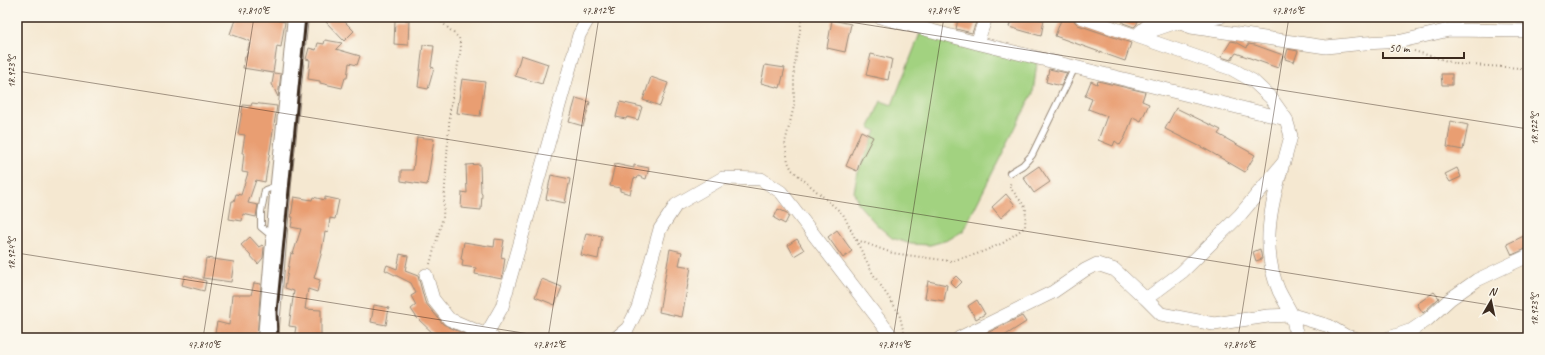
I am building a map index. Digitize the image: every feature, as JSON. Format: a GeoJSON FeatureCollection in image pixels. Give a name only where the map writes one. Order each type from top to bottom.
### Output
{"type":"FeatureCollection","features":[{"type":"Feature","properties":{"kind":"main road"},"geometry":{"type":"LineString","coordinates":[[268,338],[281,184],[298,17]]}},
{"type":"Feature","properties":{"kind":"street"},"geometry":{"type":"LineString","coordinates":[[426,275],[432,299],[449,319],[489,337],[502,307],[579,34],[589,17]]}},
{"type":"Feature","properties":{"kind":"street"},"geometry":{"type":"LineString","coordinates":[[977,43],[986,17]]}},
{"type":"Feature","properties":{"kind":"street"},"geometry":{"type":"LineString","coordinates":[[1081,17],[1232,69],[1253,80],[1271,98],[1286,119],[1291,136],[1276,187],[1268,229],[1269,254],[1279,290],[1292,315],[1297,338]]}},
{"type":"Feature","properties":{"kind":"street"},"geometry":{"type":"LineString","coordinates":[[1136,36],[1158,17]]}},
{"type":"Feature","properties":{"kind":"street"},"geometry":{"type":"LineString","coordinates":[[1136,36],[1177,22],[1220,17]]}},
{"type":"Feature","properties":{"kind":"street"},"geometry":{"type":"LineString","coordinates":[[888,18],[977,43],[1286,119]]}},
{"type":"Feature","properties":{"kind":"street"},"geometry":{"type":"LineString","coordinates":[[1177,22],[1191,27],[1326,47],[1402,41],[1448,30],[1528,31]]}},
{"type":"Feature","properties":{"kind":"street"},"geometry":{"type":"LineString","coordinates":[[1146,299],[1182,272],[1240,216],[1284,162]]}},
{"type":"Feature","properties":{"kind":"street"},"geometry":{"type":"LineString","coordinates":[[616,338],[628,328],[638,308],[660,229],[676,205],[723,178],[761,179],[781,192],[893,338]]}},
{"type":"Feature","properties":{"kind":"street"},"geometry":{"type":"LineString","coordinates":[[1389,338],[1412,330],[1428,320],[1450,299],[1477,280],[1528,256]]}},
{"type":"Feature","properties":{"kind":"street"},"geometry":{"type":"LineString","coordinates":[[959,338],[1053,292],[1085,270],[1097,264],[1115,270],[1161,314],[1214,324],[1268,316],[1292,315],[1329,326],[1346,336],[1355,338]]}},
{"type":"Feature","properties":{"kind":"lane"},"geometry":{"type":"LineString","coordinates":[[1010,173],[1023,165],[1032,155],[1075,67]]}},
{"type":"Feature","properties":{"kind":"path"},"geometry":{"type":"LineString","coordinates":[[426,275],[443,218],[450,110],[461,47],[458,38],[436,17]]}},
{"type":"Feature","properties":{"kind":"path"},"geometry":{"type":"LineString","coordinates":[[802,17],[794,69],[794,106],[785,144],[788,162],[792,170],[843,214],[873,274],[899,313],[905,338]]}},
{"type":"Feature","properties":{"kind":"path"},"geometry":{"type":"LineString","coordinates":[[1402,41],[1412,50],[1457,64],[1521,68],[1528,72]]}},
{"type":"Feature","properties":{"kind":"path"},"geometry":{"type":"LineString","coordinates":[[856,240],[892,253],[950,261],[978,254],[1003,243],[1025,227],[1026,208],[1009,186],[1023,165]]}},
{"type":"Feature","properties":{"kind":"green space"},"geometry":{"type":"Polygon","coordinates":[[[921,31],[1037,63],[1033,93],[963,231],[948,240],[930,245],[911,244],[892,238],[877,225],[859,205],[854,192],[857,175],[876,131],[869,127],[881,101],[892,105],[921,31]]]}},
{"type":"Feature","properties":{"kind":"building"},"geometry":{"type":"Polygon","coordinates":[[[236,17],[277,17],[277,20],[285,22],[281,47],[277,46],[273,73],[243,68],[250,41],[230,34],[236,17]]]}},
{"type":"Feature","properties":{"kind":"building"},"geometry":{"type":"Polygon","coordinates":[[[331,17],[340,17],[354,31],[344,41],[326,22],[331,17]]]}},
{"type":"Feature","properties":{"kind":"building"},"geometry":{"type":"Polygon","coordinates":[[[964,17],[978,17],[972,33],[956,29],[958,19],[964,21],[964,17]]]}},
{"type":"Feature","properties":{"kind":"building"},"geometry":{"type":"Polygon","coordinates":[[[1012,17],[1029,17],[1044,20],[1041,36],[1009,27],[1012,17]]]}},
{"type":"Feature","properties":{"kind":"building"},"geometry":{"type":"Polygon","coordinates":[[[1062,17],[1073,17],[1078,25],[1131,43],[1125,61],[1055,36],[1062,17]]]}},
{"type":"Feature","properties":{"kind":"building"},"geometry":{"type":"Polygon","coordinates":[[[1123,17],[1138,17],[1137,24],[1134,27],[1123,23],[1123,17]]]}},
{"type":"Feature","properties":{"kind":"building"},"geometry":{"type":"Polygon","coordinates":[[[395,20],[409,20],[408,45],[394,44],[395,20]]]}},
{"type":"Feature","properties":{"kind":"building"},"geometry":{"type":"Polygon","coordinates":[[[832,20],[851,24],[845,52],[827,48],[832,20]]]}},
{"type":"Feature","properties":{"kind":"building"},"geometry":{"type":"Polygon","coordinates":[[[325,40],[342,43],[336,49],[360,56],[357,65],[349,63],[347,78],[345,78],[342,88],[308,79],[310,60],[306,59],[309,48],[316,50],[318,43],[324,44],[325,40]]]}},
{"type":"Feature","properties":{"kind":"building"},"geometry":{"type":"Polygon","coordinates":[[[1231,41],[1247,48],[1248,44],[1255,45],[1283,55],[1278,68],[1236,53],[1231,60],[1221,57],[1231,41]]]}},
{"type":"Feature","properties":{"kind":"building"},"geometry":{"type":"Polygon","coordinates":[[[423,45],[434,46],[431,67],[434,68],[428,89],[418,87],[423,45]]]}},
{"type":"Feature","properties":{"kind":"building"},"geometry":{"type":"Polygon","coordinates":[[[1288,49],[1298,51],[1294,62],[1285,59],[1288,49]]]}},
{"type":"Feature","properties":{"kind":"building"},"geometry":{"type":"Polygon","coordinates":[[[871,54],[892,59],[888,80],[866,75],[871,54]]]}},
{"type":"Feature","properties":{"kind":"building"},"geometry":{"type":"Polygon","coordinates":[[[521,55],[548,64],[542,84],[515,76],[521,55]]]}},
{"type":"Feature","properties":{"kind":"building"},"geometry":{"type":"Polygon","coordinates":[[[765,65],[785,68],[780,88],[761,83],[765,65]]]}},
{"type":"Feature","properties":{"kind":"building"},"geometry":{"type":"Polygon","coordinates":[[[1049,69],[1067,73],[1061,86],[1046,82],[1049,69]]]}},
{"type":"Feature","properties":{"kind":"building"},"geometry":{"type":"Polygon","coordinates":[[[274,73],[281,74],[278,97],[272,84],[274,73]]]}},
{"type":"Feature","properties":{"kind":"building"},"geometry":{"type":"Polygon","coordinates":[[[1441,74],[1452,74],[1452,85],[1442,85],[1441,74]]]}},
{"type":"Feature","properties":{"kind":"building"},"geometry":{"type":"Polygon","coordinates":[[[651,77],[668,83],[660,106],[643,100],[651,77]]]}},
{"type":"Feature","properties":{"kind":"building"},"geometry":{"type":"Polygon","coordinates":[[[462,79],[485,82],[480,116],[457,113],[462,79]]]}},
{"type":"Feature","properties":{"kind":"building"},"geometry":{"type":"Polygon","coordinates":[[[1091,81],[1097,84],[1098,81],[1145,92],[1142,101],[1149,104],[1141,121],[1133,117],[1120,145],[1115,141],[1113,146],[1098,140],[1107,116],[1088,109],[1092,99],[1085,96],[1091,81]]]}},
{"type":"Feature","properties":{"kind":"building"},"geometry":{"type":"Polygon","coordinates":[[[576,98],[590,102],[583,126],[569,122],[576,98]]]}},
{"type":"Feature","properties":{"kind":"building"},"geometry":{"type":"Polygon","coordinates":[[[620,102],[642,107],[638,120],[627,117],[626,119],[616,117],[620,102]]]}},
{"type":"Feature","properties":{"kind":"building"},"geometry":{"type":"Polygon","coordinates":[[[252,103],[277,106],[265,182],[256,180],[248,203],[258,205],[256,217],[243,214],[242,221],[229,219],[232,201],[234,201],[236,194],[241,195],[248,173],[242,172],[244,153],[242,153],[245,135],[238,134],[243,105],[251,106],[252,103]]]}},
{"type":"Feature","properties":{"kind":"building"},"geometry":{"type":"Polygon","coordinates":[[[1176,108],[1221,130],[1218,134],[1255,155],[1245,172],[1207,150],[1165,129],[1176,108]]]}},
{"type":"Feature","properties":{"kind":"building"},"geometry":{"type":"Polygon","coordinates":[[[1451,121],[1468,125],[1463,150],[1447,147],[1451,121]]]}},
{"type":"Feature","properties":{"kind":"building"},"geometry":{"type":"Polygon","coordinates":[[[861,131],[873,137],[857,171],[846,166],[861,131]]]}},
{"type":"Feature","properties":{"kind":"building"},"geometry":{"type":"Polygon","coordinates":[[[417,137],[434,139],[427,185],[401,181],[401,170],[413,170],[417,137]]]}},
{"type":"Feature","properties":{"kind":"building"},"geometry":{"type":"Polygon","coordinates":[[[480,164],[482,194],[481,210],[461,208],[462,192],[467,193],[466,165],[480,164]]]}},
{"type":"Feature","properties":{"kind":"building"},"geometry":{"type":"Polygon","coordinates":[[[615,164],[634,168],[634,165],[649,168],[646,179],[638,176],[637,179],[634,178],[630,194],[620,191],[620,188],[610,186],[615,164]]]}},
{"type":"Feature","properties":{"kind":"building"},"geometry":{"type":"Polygon","coordinates":[[[1039,166],[1050,182],[1034,193],[1023,177],[1039,166]]]}},
{"type":"Feature","properties":{"kind":"building"},"geometry":{"type":"Polygon","coordinates":[[[1457,168],[1461,177],[1450,182],[1445,174],[1457,168]]]}},
{"type":"Feature","properties":{"kind":"building"},"geometry":{"type":"Polygon","coordinates":[[[551,175],[570,179],[565,203],[546,199],[551,175]]]}},
{"type":"Feature","properties":{"kind":"building"},"geometry":{"type":"Polygon","coordinates":[[[1006,194],[1015,205],[1001,218],[992,207],[1006,194]]]}},
{"type":"Feature","properties":{"kind":"building"},"geometry":{"type":"Polygon","coordinates":[[[294,197],[312,200],[313,197],[325,200],[325,197],[339,200],[335,219],[330,218],[328,233],[325,232],[321,255],[314,278],[320,280],[317,292],[308,289],[305,309],[321,310],[321,338],[294,338],[296,327],[289,326],[294,291],[285,288],[291,253],[293,254],[301,229],[291,227],[294,197]]]}},
{"type":"Feature","properties":{"kind":"building"},"geometry":{"type":"Polygon","coordinates":[[[778,209],[787,213],[789,216],[785,224],[774,218],[778,209]]]}},
{"type":"Feature","properties":{"kind":"building"},"geometry":{"type":"Polygon","coordinates":[[[837,230],[852,251],[843,258],[828,237],[837,230]]]}},
{"type":"Feature","properties":{"kind":"building"},"geometry":{"type":"Polygon","coordinates":[[[586,233],[602,236],[598,259],[581,255],[586,233]]]}},
{"type":"Feature","properties":{"kind":"building"},"geometry":{"type":"Polygon","coordinates":[[[1528,234],[1528,248],[1512,255],[1507,244],[1528,234]]]}},
{"type":"Feature","properties":{"kind":"building"},"geometry":{"type":"Polygon","coordinates":[[[250,237],[259,247],[262,245],[264,247],[263,258],[258,264],[241,245],[250,237]]]}},
{"type":"Feature","properties":{"kind":"building"},"geometry":{"type":"Polygon","coordinates":[[[495,239],[504,240],[501,257],[505,258],[502,279],[475,274],[476,268],[462,266],[463,260],[461,259],[464,242],[494,247],[495,239]]]}},
{"type":"Feature","properties":{"kind":"building"},"geometry":{"type":"Polygon","coordinates":[[[797,239],[804,250],[794,256],[788,245],[797,239]]]}},
{"type":"Feature","properties":{"kind":"building"},"geometry":{"type":"Polygon","coordinates":[[[670,249],[682,252],[679,265],[691,267],[682,317],[659,312],[670,249]]]}},
{"type":"Feature","properties":{"kind":"building"},"geometry":{"type":"Polygon","coordinates":[[[1260,249],[1262,259],[1256,261],[1253,252],[1260,249]]]}},
{"type":"Feature","properties":{"kind":"building"},"geometry":{"type":"Polygon","coordinates":[[[400,254],[408,256],[405,271],[418,276],[425,302],[443,324],[473,338],[438,338],[417,318],[411,309],[416,305],[411,296],[416,293],[411,283],[385,270],[387,265],[397,269],[400,254]]]}},
{"type":"Feature","properties":{"kind":"building"},"geometry":{"type":"Polygon","coordinates":[[[206,258],[234,262],[231,282],[203,278],[206,258]]]}},
{"type":"Feature","properties":{"kind":"building"},"geometry":{"type":"Polygon","coordinates":[[[185,275],[206,281],[204,291],[182,285],[185,275]]]}},
{"type":"Feature","properties":{"kind":"building"},"geometry":{"type":"Polygon","coordinates":[[[956,276],[962,282],[956,288],[950,282],[956,276]]]}},
{"type":"Feature","properties":{"kind":"building"},"geometry":{"type":"Polygon","coordinates":[[[542,279],[562,287],[555,305],[535,297],[542,279]]]}},
{"type":"Feature","properties":{"kind":"building"},"geometry":{"type":"Polygon","coordinates":[[[928,281],[947,285],[944,301],[925,298],[928,281]]]}},
{"type":"Feature","properties":{"kind":"building"},"geometry":{"type":"Polygon","coordinates":[[[254,283],[261,284],[257,338],[214,338],[217,322],[229,325],[232,295],[251,295],[254,283]]]}},
{"type":"Feature","properties":{"kind":"building"},"geometry":{"type":"Polygon","coordinates":[[[1434,292],[1439,298],[1423,313],[1417,304],[1434,292]]]}},
{"type":"Feature","properties":{"kind":"building"},"geometry":{"type":"Polygon","coordinates":[[[977,300],[985,314],[976,319],[968,306],[977,300]]]}},
{"type":"Feature","properties":{"kind":"building"},"geometry":{"type":"Polygon","coordinates":[[[374,305],[389,308],[386,325],[371,322],[374,305]]]}},
{"type":"Feature","properties":{"kind":"building"},"geometry":{"type":"Polygon","coordinates":[[[1022,316],[1026,322],[1001,338],[977,338],[1022,316]]]}},
{"type":"Feature","properties":{"kind":"railway"},"geometry":{"type":"LineString","coordinates":[[278,338],[277,312],[306,17]]}}]}
